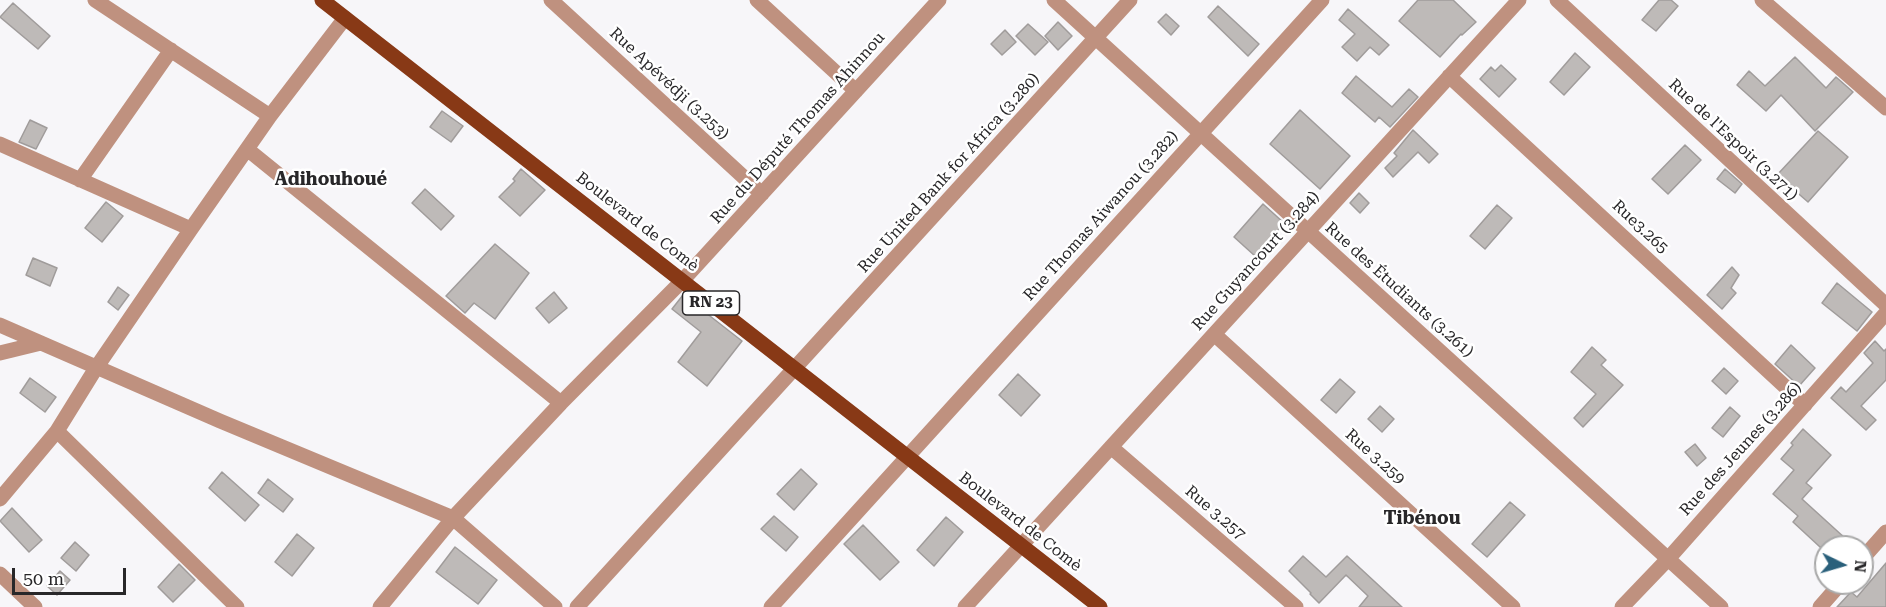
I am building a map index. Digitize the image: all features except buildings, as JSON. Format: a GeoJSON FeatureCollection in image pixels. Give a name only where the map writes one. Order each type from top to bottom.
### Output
{"type":"FeatureCollection","features":[{"type":"Feature","properties":{"kind":"main road","name":"Boulevard de Comè"},"geometry":{"type":"LineString","coordinates":[[322,0],[1100,607]]}},
{"type":"Feature","properties":{"kind":"street"},"geometry":{"type":"LineString","coordinates":[[95,0],[270,116]]}},
{"type":"Feature","properties":{"kind":"street","name":"Rue Apévédji (3.253)"},"geometry":{"type":"LineString","coordinates":[[552,0],[762,194]]}},
{"type":"Feature","properties":{"kind":"street"},"geometry":{"type":"LineString","coordinates":[[757,0],[856,91]]}},
{"type":"Feature","properties":{"kind":"street","name":"Rue du Député Thomas Ahinnou"},"geometry":{"type":"LineString","coordinates":[[380,607],[453,518],[561,403],[683,280],[939,0]]}},
{"type":"Feature","properties":{"kind":"street","name":"Rue des Étudiants (3.261)"},"geometry":{"type":"LineString","coordinates":[[1054,0],[1721,607]]}},
{"type":"Feature","properties":{"kind":"street","name":"Rue United Bank for Africa (3.280)"},"geometry":{"type":"LineString","coordinates":[[577,607],[1130,0]]}},
{"type":"Feature","properties":{"kind":"street","name":"Rue Thomas Aiwanou (3.282)"},"geometry":{"type":"LineString","coordinates":[[771,607],[1322,0]]}},
{"type":"Feature","properties":{"kind":"street","name":"Rue Guyancourt (3.284)"},"geometry":{"type":"LineString","coordinates":[[965,607],[1519,0]]}},
{"type":"Feature","properties":{"kind":"street","name":"Rue de l'Espoir (3.271)"},"geometry":{"type":"LineString","coordinates":[[1557,0],[1886,305]]}},
{"type":"Feature","properties":{"kind":"street"},"geometry":{"type":"LineString","coordinates":[[1762,0],[1886,108]]}},
{"type":"Feature","properties":{"kind":"street"},"geometry":{"type":"LineString","coordinates":[[0,500],[7,481],[57,431],[96,368],[191,229],[270,116],[345,18]]}},
{"type":"Feature","properties":{"kind":"street"},"geometry":{"type":"LineString","coordinates":[[80,180],[171,50]]}},
{"type":"Feature","properties":{"kind":"street","name":"Rue3.265"},"geometry":{"type":"LineString","coordinates":[[1449,76],[1805,405]]}},
{"type":"Feature","properties":{"kind":"street"},"geometry":{"type":"LineString","coordinates":[[0,144],[191,229]]}},
{"type":"Feature","properties":{"kind":"street"},"geometry":{"type":"LineString","coordinates":[[247,149],[561,403]]}},
{"type":"Feature","properties":{"kind":"street","name":"Rue des Jeunes (3.286)"},"geometry":{"type":"LineString","coordinates":[[1622,607],[1668,559],[1886,313]]}},
{"type":"Feature","properties":{"kind":"street"},"geometry":{"type":"LineString","coordinates":[[0,325],[220,422],[453,518],[555,607]]}},
{"type":"Feature","properties":{"kind":"street","name":"Rue 3.259"},"geometry":{"type":"LineString","coordinates":[[1214,334],[1512,607]]}},
{"type":"Feature","properties":{"kind":"street"},"geometry":{"type":"LineString","coordinates":[[0,353],[41,343]]}},
{"type":"Feature","properties":{"kind":"street"},"geometry":{"type":"LineString","coordinates":[[57,431],[237,607]]}},
{"type":"Feature","properties":{"kind":"street","name":"Rue 3.257"},"geometry":{"type":"LineString","coordinates":[[1111,447],[1296,607]]}},
{"type":"Feature","properties":{"kind":"street"},"geometry":{"type":"LineString","coordinates":[[1874,546],[1886,532]]}},
{"type":"Feature","properties":{"kind":"street"},"geometry":{"type":"LineString","coordinates":[[0,574],[35,607]]}},
{"type":"Feature","properties":{"kind":"street"},"geometry":{"type":"LineString","coordinates":[[1820,607],[1830,595]]}},
{"type":"Feature","properties":{"kind":"district","name":"Adihouhoué"},"geometry":{"type":"Point","coordinates":[331,180]}},
{"type":"Feature","properties":{"kind":"district","name":"Tibénou"},"geometry":{"type":"Point","coordinates":[1422,519]}}]}
